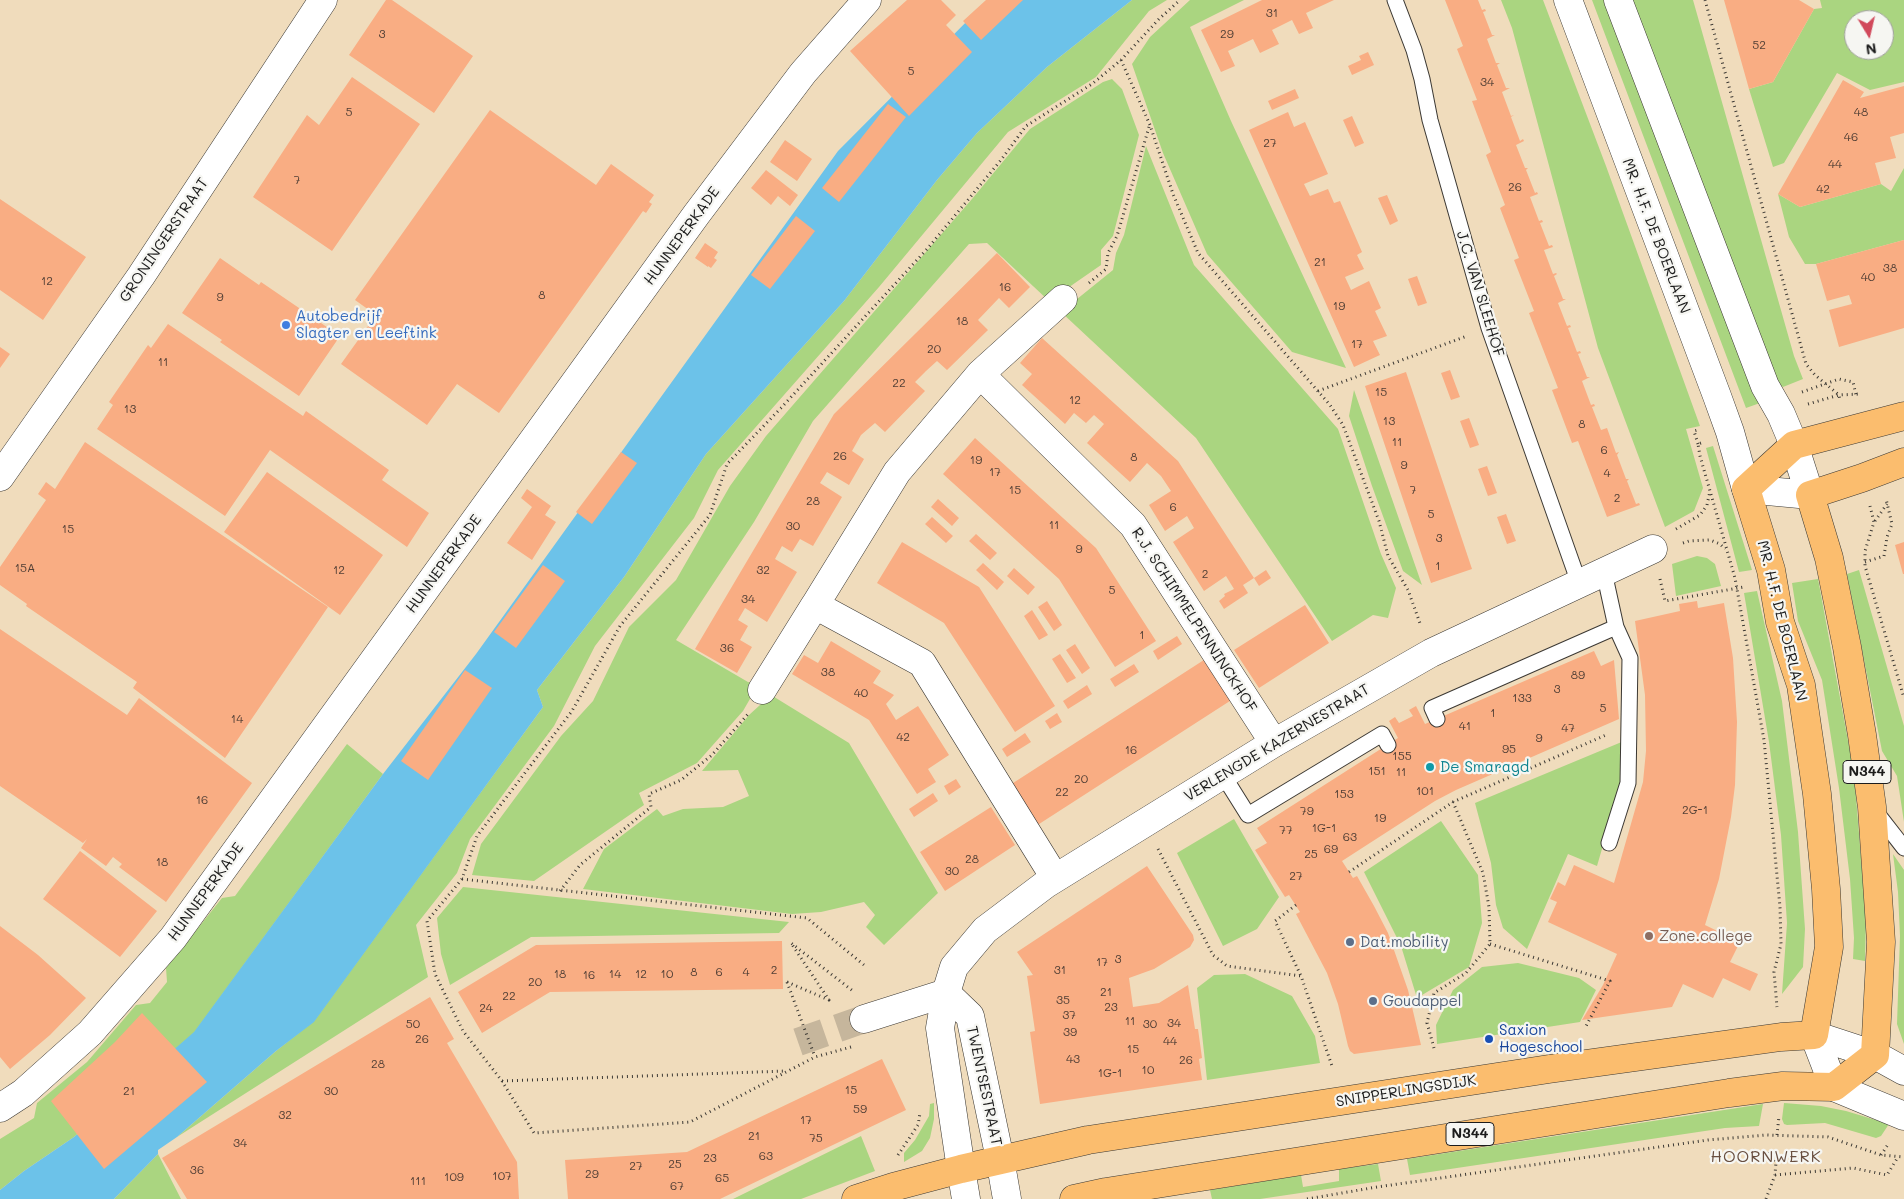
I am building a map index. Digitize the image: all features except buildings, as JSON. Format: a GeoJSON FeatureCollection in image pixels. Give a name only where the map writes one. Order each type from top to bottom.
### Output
{"type":"FeatureCollection","features":[{"type":"Feature","properties":{"kind":"main road"},"geometry":{"type":"LineString","coordinates":[[1746,489],[1794,445],[1904,416]]}},
{"type":"Feature","properties":{"kind":"main road"},"geometry":{"type":"LineString","coordinates":[[1810,495],[1904,462]]}},
{"type":"Feature","properties":{"kind":"main road","name":"MR. H.F. DE BOERLAAN"},"geometry":{"type":"LineString","coordinates":[[1746,489],[1770,570],[1780,622],[1801,685],[1817,794],[1826,889],[1828,947],[1814,1035]]}},
{"type":"Feature","properties":{"kind":"main road","name":"N344"},"geometry":{"type":"LineString","coordinates":[[1810,495],[1829,558],[1847,647],[1872,807],[1880,942],[1875,1055]]}},
{"type":"Feature","properties":{"kind":"main road","name":"SNIPPERLINGSDIJK"},"geometry":{"type":"LineString","coordinates":[[856,1199],[961,1169],[1088,1140],[1549,1069],[1780,1037],[1814,1035]]}},
{"type":"Feature","properties":{"kind":"main road"},"geometry":{"type":"LineString","coordinates":[[1834,1088],[1875,1055]]}},
{"type":"Feature","properties":{"kind":"main road","name":"N344"},"geometry":{"type":"LineString","coordinates":[[1074,1199],[1126,1189],[1783,1086],[1834,1088]]}},
{"type":"Feature","properties":{"kind":"street","name":"GRONINGERSTRAAT"},"geometry":{"type":"LineString","coordinates":[[0,477],[141,276],[323,0]]}},
{"type":"Feature","properties":{"kind":"street","name":"HUNNEPERKADE"},"geometry":{"type":"LineString","coordinates":[[0,1108],[24,1093],[90,1033],[173,938],[703,206],[803,72],[867,0]]}},
{"type":"Feature","properties":{"kind":"street","name":"MR. H.F. DE BOERLAAN"},"geometry":{"type":"LineString","coordinates":[[1568,0],[1717,396],[1730,432],[1746,489]]}},
{"type":"Feature","properties":{"kind":"street"},"geometry":{"type":"LineString","coordinates":[[1618,0],[1765,386],[1782,414],[1794,445]]}},
{"type":"Feature","properties":{"kind":"street"},"geometry":{"type":"LineString","coordinates":[[756,701],[897,472],[980,374],[1074,292]]}},
{"type":"Feature","properties":{"kind":"street","name":"R.J. SCHIMMELPENNINCKHOF"},"geometry":{"type":"LineString","coordinates":[[980,374],[1132,525],[1274,743]]}},
{"type":"Feature","properties":{"kind":"street","name":"N344"},"geometry":{"type":"LineString","coordinates":[[1794,445],[1810,495]]}},
{"type":"Feature","properties":{"kind":"street"},"geometry":{"type":"LineString","coordinates":[[1746,489],[1810,495]]}},
{"type":"Feature","properties":{"kind":"street","name":"VERLENGDE KAZERNESTRAAT"},"geometry":{"type":"LineString","coordinates":[[946,994],[954,967],[985,930],[1055,878],[1274,743],[1431,653],[1653,549]]}},
{"type":"Feature","properties":{"kind":"street"},"geometry":{"type":"LineString","coordinates":[[814,604],[922,663],[1055,878]]}},
{"type":"Feature","properties":{"kind":"street"},"geometry":{"type":"LineString","coordinates":[[872,1016],[946,994],[940,1028],[966,1199]]}},
{"type":"Feature","properties":{"kind":"street","name":"TWENTSESTRAAT"},"geometry":{"type":"LineString","coordinates":[[946,994],[970,1016],[1000,1160]]}},
{"type":"Feature","properties":{"kind":"street","name":"MR. H.F. DE BOERLAAN"},"geometry":{"type":"LineString","coordinates":[[1814,1035],[1834,1088]]}},
{"type":"Feature","properties":{"kind":"street"},"geometry":{"type":"LineString","coordinates":[[1814,1035],[1875,1055],[1904,1071]]}},
{"type":"Feature","properties":{"kind":"street"},"geometry":{"type":"LineString","coordinates":[[1834,1088],[1904,1116]]}},
{"type":"Feature","properties":{"kind":"street"},"geometry":{"type":"LineString","coordinates":[[1000,1160],[1007,1199]]}},
{"type":"Feature","properties":{"kind":"lane","name":"J.C. VAN SLEEHOF"},"geometry":{"type":"LineString","coordinates":[[1395,0],[1414,50],[1430,120],[1489,328],[1580,583]]}},
{"type":"Feature","properties":{"kind":"lane"},"geometry":{"type":"LineString","coordinates":[[1604,572],[1616,627],[1630,658],[1628,783],[1609,843]]}},
{"type":"Feature","properties":{"kind":"lane"},"geometry":{"type":"LineString","coordinates":[[1437,719],[1432,708],[1616,627]]}},
{"type":"Feature","properties":{"kind":"lane"},"geometry":{"type":"LineString","coordinates":[[1223,775],[1248,815],[1382,734],[1388,745]]}},
{"type":"Feature","properties":{"kind":"lane"},"geometry":{"type":"LineString","coordinates":[[1872,807],[1904,848]]}},
{"type":"Feature","properties":{"kind":"path"},"geometry":{"type":"LineString","coordinates":[[843,1050],[815,1057],[690,1122],[534,1133],[502,1082],[462,1031],[435,974],[426,920],[462,880],[477,836],[572,711],[620,626],[710,515],[727,464],[928,248],[1001,160],[1026,126],[1092,84],[1121,60],[1159,19],[1180,0]]}},
{"type":"Feature","properties":{"kind":"path"},"geometry":{"type":"LineString","coordinates":[[1705,0],[1806,364],[1815,375],[1839,394],[1848,431]]}},
{"type":"Feature","properties":{"kind":"path"},"geometry":{"type":"LineString","coordinates":[[1121,60],[1150,125],[1173,194],[1198,253],[1318,391],[1343,425],[1379,520],[1388,556],[1408,590],[1431,653]]}},
{"type":"Feature","properties":{"kind":"path"},"geometry":{"type":"LineString","coordinates":[[1074,292],[1106,270],[1108,253],[1117,236],[1150,125]]}},
{"type":"Feature","properties":{"kind":"path"},"geometry":{"type":"LineString","coordinates":[[1318,391],[1489,328]]}},
{"type":"Feature","properties":{"kind":"path"},"geometry":{"type":"LineString","coordinates":[[1694,432],[1698,444]]}},
{"type":"Feature","properties":{"kind":"path"},"geometry":{"type":"LineString","coordinates":[[1700,456],[1735,578],[1764,740],[1780,908],[1781,944],[1774,972],[1780,1037]]}},
{"type":"Feature","properties":{"kind":"path"},"geometry":{"type":"LineString","coordinates":[[1862,478],[1874,522]]}},
{"type":"Feature","properties":{"kind":"path"},"geometry":{"type":"LineString","coordinates":[[1653,549],[1667,533],[1700,515],[1707,504],[1710,491]]}},
{"type":"Feature","properties":{"kind":"path"},"geometry":{"type":"LineString","coordinates":[[1891,498],[1874,522],[1865,551],[1865,566],[1904,698]]}},
{"type":"Feature","properties":{"kind":"path"},"geometry":{"type":"LineString","coordinates":[[1653,549],[1671,548],[1689,541],[1710,540],[1720,544],[1727,551]]}},
{"type":"Feature","properties":{"kind":"path"},"geometry":{"type":"LineString","coordinates":[[560,891],[580,864],[650,807],[649,794],[681,780],[712,755],[756,701]]}},
{"type":"Feature","properties":{"kind":"path"},"geometry":{"type":"LineString","coordinates":[[1349,872],[1453,802],[1614,732]]}},
{"type":"Feature","properties":{"kind":"path"},"geometry":{"type":"LineString","coordinates":[[1434,1048],[1427,1023],[1434,993],[1466,973],[1490,944],[1489,907],[1483,873],[1453,802]]}},
{"type":"Feature","properties":{"kind":"path"},"geometry":{"type":"LineString","coordinates":[[1145,823],[1212,955],[1227,966],[1300,976]]}},
{"type":"Feature","properties":{"kind":"path"},"geometry":{"type":"LineString","coordinates":[[462,880],[807,918],[864,964]]}},
{"type":"Feature","properties":{"kind":"path"},"geometry":{"type":"LineString","coordinates":[[1296,905],[1275,921],[1300,976],[1332,1066]]}},
{"type":"Feature","properties":{"kind":"path"},"geometry":{"type":"LineString","coordinates":[[815,1057],[787,982],[829,1000],[791,943],[872,1016]]}},
{"type":"Feature","properties":{"kind":"path"},"geometry":{"type":"LineString","coordinates":[[1490,944],[1610,981],[1585,1028]]}},
{"type":"Feature","properties":{"kind":"path"},"geometry":{"type":"LineString","coordinates":[[502,1082],[789,1070]]}},
{"type":"Feature","properties":{"kind":"path"},"geometry":{"type":"LineString","coordinates":[[1777,1135],[1783,1086]]}},
{"type":"Feature","properties":{"kind":"path"},"geometry":{"type":"LineString","coordinates":[[893,1187],[895,1164],[899,1153],[918,1125],[921,1109]]}},
{"type":"Feature","properties":{"kind":"path"},"geometry":{"type":"LineString","coordinates":[[1307,1199],[1377,1187],[1708,1140],[1777,1135],[1828,1137],[1881,1155],[1904,1157]]}},
{"type":"Feature","properties":{"kind":"path"},"geometry":{"type":"LineString","coordinates":[[1766,1199],[1775,1175],[1776,1162],[1767,1149]]}},
{"type":"Feature","properties":{"kind":"path"},"geometry":{"type":"LineString","coordinates":[[1775,1175],[1853,1168],[1887,1175],[1898,1157]]}},
{"type":"Feature","properties":{"kind":"green space"},"geometry":{"type":"Polygon","coordinates":[[[1132,0],[1167,0],[1149,11],[1096,77],[1008,132],[879,287],[718,470],[694,518],[595,646],[554,726],[470,839],[457,873],[416,925],[428,977],[177,1137],[276,1051],[314,1021],[543,707],[537,690],[624,577],[706,454],[844,301],[937,180],[977,133],[1047,67],[1132,0]]]}},
{"type":"Feature","properties":{"kind":"green space"},"geometry":{"type":"Polygon","coordinates":[[[1190,0],[1244,0],[1190,27],[1231,121],[1346,368],[1292,352],[1207,254],[1163,153],[1132,64],[1150,37],[1190,0]]]}},
{"type":"Feature","properties":{"kind":"green space"},"geometry":{"type":"Polygon","coordinates":[[[1501,0],[1543,0],[1606,166],[1700,426],[1686,429],[1703,488],[1694,511],[1665,527],[1598,348],[1512,28],[1501,0]]]}},
{"type":"Feature","properties":{"kind":"green space"},"geometry":{"type":"Polygon","coordinates":[[[1592,0],[1608,0],[1760,403],[1746,408],[1592,0]]]}},
{"type":"Feature","properties":{"kind":"green space"},"geometry":{"type":"Polygon","coordinates":[[[1624,0],[1693,0],[1794,356],[1803,379],[1783,387],[1773,380],[1624,0]]]}},
{"type":"Feature","properties":{"kind":"green space"},"geometry":{"type":"Polygon","coordinates":[[[1820,0],[1904,0],[1904,82],[1870,90],[1837,73],[1784,163],[1773,167],[1749,89],[1773,82],[1814,9],[1822,8],[1820,0]]]}},
{"type":"Feature","properties":{"kind":"green space"},"geometry":{"type":"Polygon","coordinates":[[[1112,79],[1122,89],[1139,135],[1113,236],[1101,250],[1101,265],[1049,301],[987,243],[969,244],[813,421],[754,522],[676,640],[748,682],[758,685],[743,711],[697,763],[639,793],[644,805],[534,881],[472,875],[481,844],[561,736],[593,701],[629,627],[676,580],[730,486],[766,436],[972,199],[1030,129],[1103,82],[1112,79]]]}},
{"type":"Feature","properties":{"kind":"green space"},"geometry":{"type":"Polygon","coordinates":[[[1146,146],[1194,265],[1338,429],[1381,554],[1396,588],[1388,618],[1373,615],[1332,641],[1196,438],[1061,312],[1113,270],[1116,253],[1124,235],[1146,146]]]}},
{"type":"Feature","properties":{"kind":"green space"},"geometry":{"type":"Polygon","coordinates":[[[1904,168],[1904,240],[1816,264],[1805,264],[1789,237],[1778,194],[1800,207],[1881,184],[1891,191],[1904,168]]]}},
{"type":"Feature","properties":{"kind":"green space"},"geometry":{"type":"Polygon","coordinates":[[[1354,390],[1422,585],[1403,571],[1372,486],[1349,416],[1354,390]]]}},
{"type":"Feature","properties":{"kind":"green space"},"geometry":{"type":"Polygon","coordinates":[[[1713,446],[1752,570],[1739,572],[1706,448],[1713,446]]]}},
{"type":"Feature","properties":{"kind":"green space"},"geometry":{"type":"Polygon","coordinates":[[[1697,556],[1707,558],[1715,564],[1721,586],[1676,596],[1672,564],[1697,556]]]}},
{"type":"Feature","properties":{"kind":"green space"},"geometry":{"type":"Polygon","coordinates":[[[1859,570],[1904,726],[1904,822],[1897,776],[1882,751],[1847,574],[1859,570]]]}},
{"type":"Feature","properties":{"kind":"green space"},"geometry":{"type":"Polygon","coordinates":[[[1818,579],[1854,773],[1866,918],[1865,961],[1853,959],[1854,938],[1850,879],[1839,788],[1822,680],[1798,621],[1792,583],[1818,579]]]}},
{"type":"Feature","properties":{"kind":"green space"},"geometry":{"type":"Polygon","coordinates":[[[1757,591],[1782,701],[1798,832],[1805,929],[1803,967],[1782,994],[1787,923],[1781,835],[1769,742],[1744,593],[1757,591]]]}},
{"type":"Feature","properties":{"kind":"green space"},"geometry":{"type":"Polygon","coordinates":[[[771,695],[849,743],[938,893],[884,945],[866,927],[875,915],[864,902],[821,912],[792,914],[583,889],[604,849],[657,809],[663,816],[683,809],[723,807],[749,796],[738,770],[702,771],[749,715],[771,695]]]}},
{"type":"Feature","properties":{"kind":"green space"},"geometry":{"type":"Polygon","coordinates":[[[1624,741],[1622,780],[1597,866],[1568,854],[1527,949],[1503,928],[1496,905],[1491,863],[1475,803],[1624,741]]]}},
{"type":"Feature","properties":{"kind":"green space"},"geometry":{"type":"Polygon","coordinates":[[[347,744],[383,774],[194,1033],[74,1137],[0,1190],[0,1139],[34,1118],[37,1103],[87,1062],[136,1005],[150,1003],[167,982],[166,968],[222,898],[235,896],[347,744]]]}},
{"type":"Feature","properties":{"kind":"green space"},"geometry":{"type":"Polygon","coordinates":[[[1234,819],[1279,897],[1257,929],[1223,946],[1177,853],[1234,819]]]}},
{"type":"Feature","properties":{"kind":"green space"},"geometry":{"type":"Polygon","coordinates":[[[1441,821],[1478,875],[1482,923],[1469,967],[1417,998],[1401,946],[1364,872],[1441,821]]]}},
{"type":"Feature","properties":{"kind":"green space"},"geometry":{"type":"Polygon","coordinates":[[[1893,854],[1904,870],[1904,1044],[1897,1024],[1900,936],[1898,892],[1893,854]]]}},
{"type":"Feature","properties":{"kind":"green space"},"geometry":{"type":"Polygon","coordinates":[[[463,887],[789,922],[779,933],[531,937],[450,985],[441,954],[437,918],[463,887]]]}},
{"type":"Feature","properties":{"kind":"green space"},"geometry":{"type":"Polygon","coordinates":[[[1518,963],[1579,978],[1596,990],[1580,1022],[1437,1044],[1436,1025],[1453,990],[1482,967],[1518,963]]]}},
{"type":"Feature","properties":{"kind":"green space"},"geometry":{"type":"Polygon","coordinates":[[[1245,974],[1292,996],[1315,1036],[1320,1063],[1207,1080],[1197,988],[1214,975],[1245,974]]]}},
{"type":"Feature","properties":{"kind":"green space"},"geometry":{"type":"Polygon","coordinates":[[[934,1103],[934,1119],[930,1138],[922,1151],[904,1162],[904,1153],[915,1140],[929,1116],[930,1104],[934,1103]]]}},
{"type":"Feature","properties":{"kind":"green space"},"geometry":{"type":"Polygon","coordinates":[[[1784,1103],[1821,1106],[1846,1111],[1889,1124],[1881,1136],[1876,1138],[1825,1123],[1787,1125],[1784,1124],[1782,1119],[1784,1103]]]}},
{"type":"Feature","properties":{"kind":"green space"},"geometry":{"type":"Polygon","coordinates":[[[1763,1104],[1759,1126],[1725,1128],[1410,1175],[1407,1159],[1763,1104]]]}},
{"type":"Feature","properties":{"kind":"green space"},"geometry":{"type":"Polygon","coordinates":[[[861,1136],[875,1171],[801,1199],[733,1199],[861,1136]]]}},
{"type":"Feature","properties":{"kind":"green space"},"geometry":{"type":"Polygon","coordinates":[[[158,1154],[181,1199],[114,1199],[158,1154]]]}},
{"type":"Feature","properties":{"kind":"green space"},"geometry":{"type":"Polygon","coordinates":[[[1378,1164],[1381,1181],[1260,1199],[1212,1199],[1210,1190],[1301,1175],[1303,1187],[1339,1181],[1339,1169],[1378,1164]]]}},
{"type":"Feature","properties":{"kind":"water"},"geometry":{"type":"Polygon","coordinates":[[[988,0],[1132,0],[1047,67],[977,133],[937,180],[844,301],[706,454],[624,577],[537,690],[543,707],[314,1022],[276,1051],[177,1137],[158,1150],[158,1154],[114,1199],[0,1199],[0,1190],[74,1137],[194,1032],[383,774],[476,654],[838,151],[988,0]]]}},
{"type":"Feature","properties":{"kind":"tunnel"},"geometry":{"type":"LineString","coordinates":[[798,1042],[864,1019]]}},
{"type":"Feature","properties":{"kind":"place","name":"Autobedrijf Slagter en Leeftink"},"geometry":{"type":"Point","coordinates":[286,325]}},
{"type":"Feature","properties":{"kind":"place","name":"De Smaragd"},"geometry":{"type":"Point","coordinates":[1430,767]}},
{"type":"Feature","properties":{"kind":"place","name":"Zone.college"},"geometry":{"type":"Point","coordinates":[1649,936]}},
{"type":"Feature","properties":{"kind":"place","name":"Dat.mobility"},"geometry":{"type":"Point","coordinates":[1350,942]}},
{"type":"Feature","properties":{"kind":"place","name":"Goudappel"},"geometry":{"type":"Point","coordinates":[1373,1001]}},
{"type":"Feature","properties":{"kind":"place","name":"Saxion Hogeschool"},"geometry":{"type":"Point","coordinates":[1489,1039]}},
{"type":"Feature","properties":{"kind":"district","name":"HOORNWERK"},"geometry":{"type":"Point","coordinates":[1766,1157]}}]}
